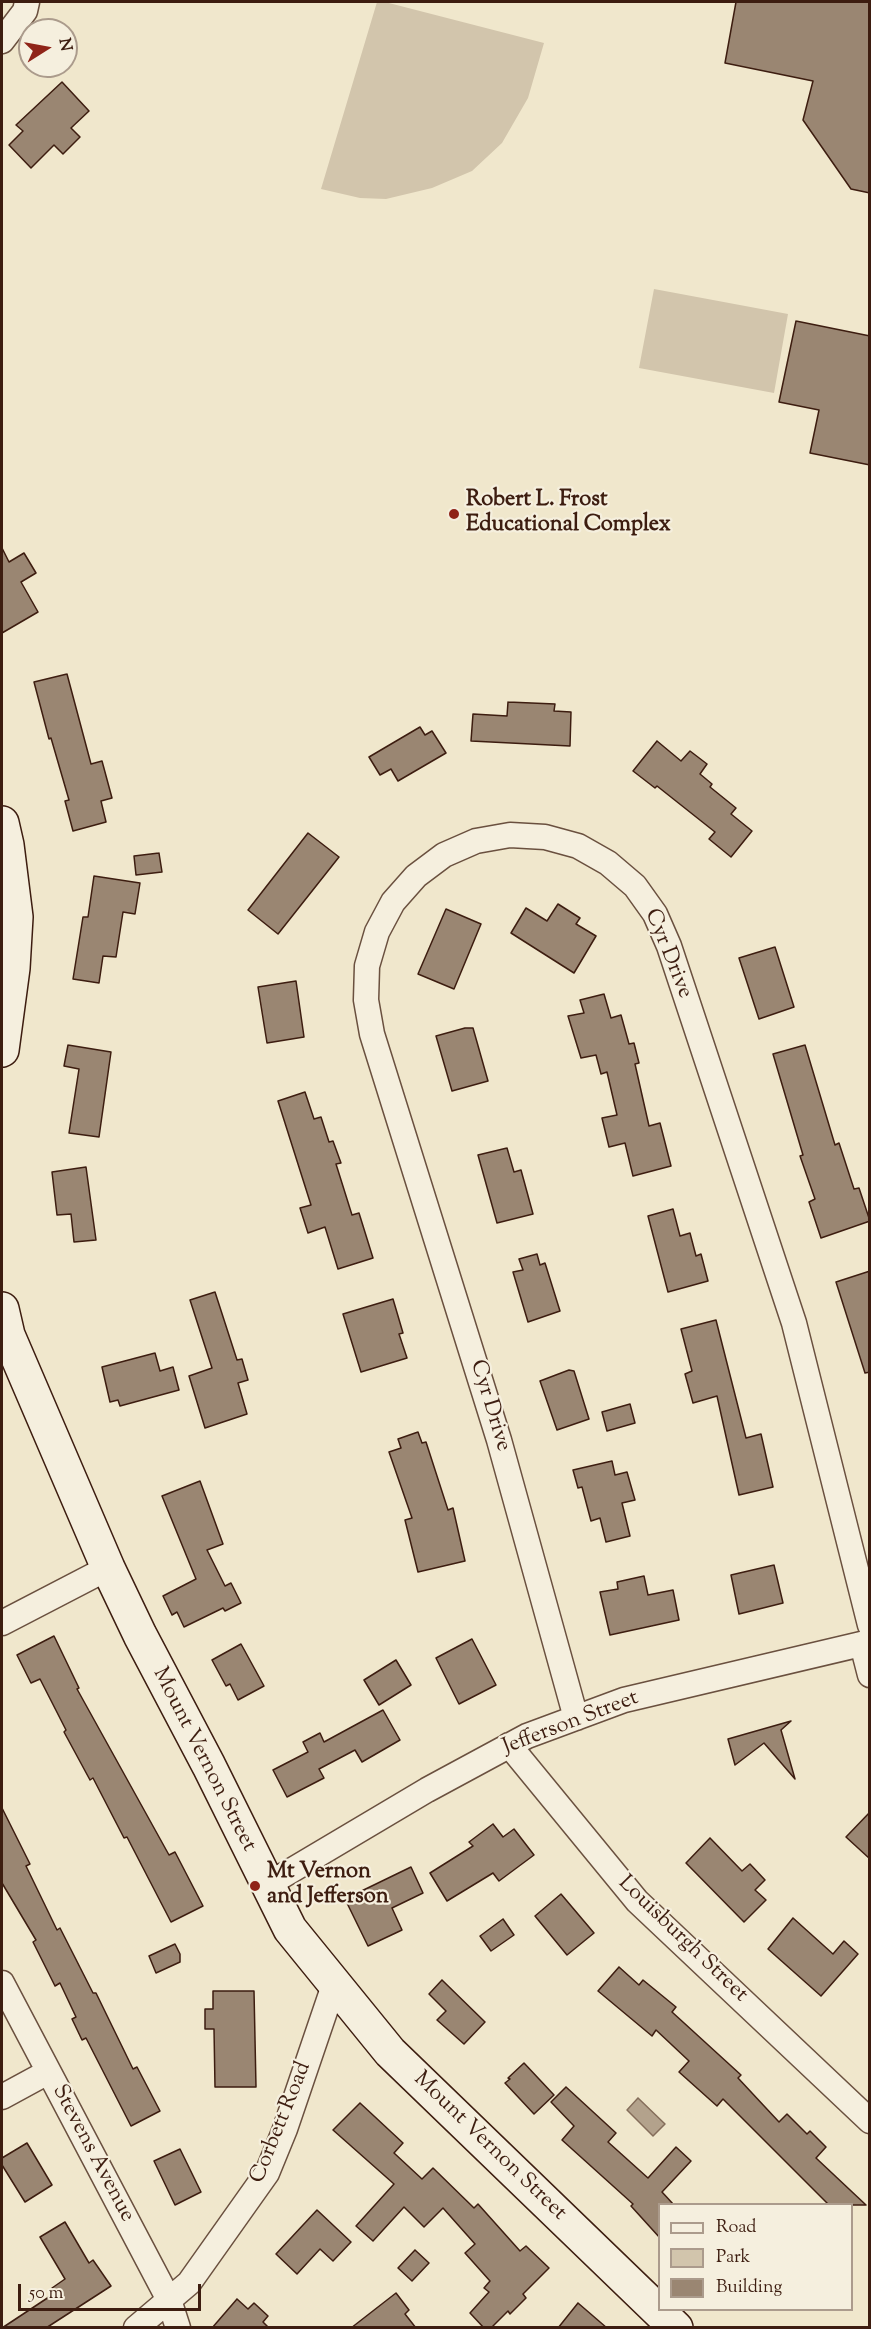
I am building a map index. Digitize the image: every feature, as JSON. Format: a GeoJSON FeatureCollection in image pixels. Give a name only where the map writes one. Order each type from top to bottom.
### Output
{"type":"FeatureCollection","features":[{"type":"Feature","properties":{"kind":"main road"},"geometry":{"type":"LineString","coordinates":[[2,823],[16,916],[13,968],[2,1050]]}},
{"type":"Feature","properties":{"kind":"main road","name":"Mount Vernon Street"},"geometry":{"type":"LineString","coordinates":[[2,1309],[8,1335],[108,1568],[290,1929],[390,2052],[658,2311]]}},
{"type":"Feature","properties":{"kind":"main road","name":"Mount Vernon Street"},"geometry":{"type":"LineString","coordinates":[[658,2311],[676,2328]]}},
{"type":"Feature","properties":{"kind":"street"},"geometry":{"type":"LineString","coordinates":[[2,41],[25,11],[27,2]]}},
{"type":"Feature","properties":{"kind":"street","name":"Cyr Drive"},"geometry":{"type":"LineString","coordinates":[[576,1718],[499,1440],[372,1035],[366,1000],[367,966],[377,932],[393,902],[416,876],[444,855],[476,841],[510,836],[544,837],[578,846],[608,863],[635,886],[655,914],[672,957],[794,1323],[867,1637],[870,1675]]}},
{"type":"Feature","properties":{"kind":"street"},"geometry":{"type":"LineString","coordinates":[[2,1623],[108,1568]]}},
{"type":"Feature","properties":{"kind":"street","name":"Jefferson Street"},"geometry":{"type":"LineString","coordinates":[[267,1886],[427,1790],[527,1736],[624,1700],[867,1637]]}},
{"type":"Feature","properties":{"kind":"street","name":"Louisburgh Street"},"geometry":{"type":"LineString","coordinates":[[509,1745],[637,1901],[870,2121]]}},
{"type":"Feature","properties":{"kind":"street","name":"Stevens Avenue"},"geometry":{"type":"LineString","coordinates":[[2,1983],[169,2300],[178,2328]]}},
{"type":"Feature","properties":{"kind":"street","name":"Corbett Road"},"geometry":{"type":"LineString","coordinates":[[136,2328],[189,2283],[267,2173],[285,2129],[334,1985]]}},
{"type":"Feature","properties":{"kind":"street"},"geometry":{"type":"LineString","coordinates":[[2,2097],[48,2072]]}},
{"type":"Feature","properties":{"kind":"green space"},"geometry":{"type":"Polygon","coordinates":[[[377,2],[385,2],[544,43],[528,98],[502,143],[472,171],[432,188],[386,199],[360,198],[321,189],[377,2]]]}},
{"type":"Feature","properties":{"kind":"green space"},"geometry":{"type":"Polygon","coordinates":[[[654,289],[788,314],[774,393],[639,368],[654,289]]]}},
{"type":"Feature","properties":{"kind":"shaded area"},"geometry":{"type":"Polygon","coordinates":[[[638,2098],[665,2124],[653,2136],[627,2110],[638,2098]]]}},
{"type":"Feature","properties":{"kind":"building"},"geometry":{"type":"Polygon","coordinates":[[[736,2],[870,2],[870,193],[851,189],[803,120],[813,81],[725,63],[736,2]]]}},
{"type":"Feature","properties":{"kind":"building"},"geometry":{"type":"Polygon","coordinates":[[[62,82],[89,111],[71,128],[80,137],[63,154],[54,145],[31,168],[9,145],[23,131],[16,125],[62,82]]]}},
{"type":"Feature","properties":{"kind":"building"},"geometry":{"type":"Polygon","coordinates":[[[796,321],[870,336],[870,465],[810,453],[819,410],[779,402],[796,321]]]}},
{"type":"Feature","properties":{"kind":"building"},"geometry":{"type":"Polygon","coordinates":[[[2,548],[9,562],[24,553],[36,573],[21,582],[38,612],[2,633],[2,548]]]}},
{"type":"Feature","properties":{"kind":"building"},"geometry":{"type":"Polygon","coordinates":[[[67,674],[91,764],[102,761],[112,798],[101,801],[106,822],[73,831],[65,801],[69,800],[51,738],[49,739],[34,682],[67,674]]]}},
{"type":"Feature","properties":{"kind":"building"},"geometry":{"type":"Polygon","coordinates":[[[508,702],[555,704],[554,711],[571,712],[570,746],[471,741],[473,714],[507,716],[508,702]]]}},
{"type":"Feature","properties":{"kind":"building"},"geometry":{"type":"Polygon","coordinates":[[[420,727],[425,735],[432,731],[446,753],[398,781],[391,769],[380,775],[369,757],[420,727]]]}},
{"type":"Feature","properties":{"kind":"building"},"geometry":{"type":"Polygon","coordinates":[[[657,741],[681,761],[690,751],[707,764],[700,774],[712,784],[710,787],[736,808],[731,814],[752,831],[731,857],[709,839],[715,832],[657,786],[655,788],[633,771],[657,741]]]}},
{"type":"Feature","properties":{"kind":"building"},"geometry":{"type":"Polygon","coordinates":[[[308,833],[339,857],[278,934],[248,910],[308,833]]]}},
{"type":"Feature","properties":{"kind":"building"},"geometry":{"type":"Polygon","coordinates":[[[159,853],[162,872],[136,875],[134,856],[159,853]]]}},
{"type":"Feature","properties":{"kind":"building"},"geometry":{"type":"Polygon","coordinates":[[[94,876],[140,883],[135,914],[123,912],[116,957],[103,956],[99,983],[73,979],[83,917],[88,917],[94,876]]]}},
{"type":"Feature","properties":{"kind":"building"},"geometry":{"type":"Polygon","coordinates":[[[558,904],[580,918],[576,924],[596,936],[574,973],[511,933],[526,908],[547,921],[558,904]]]}},
{"type":"Feature","properties":{"kind":"building"},"geometry":{"type":"Polygon","coordinates":[[[446,909],[481,924],[454,989],[418,974],[446,909]]]}},
{"type":"Feature","properties":{"kind":"building"},"geometry":{"type":"Polygon","coordinates":[[[775,947],[794,1007],[759,1019],[739,958],[775,947]]]}},
{"type":"Feature","properties":{"kind":"building"},"geometry":{"type":"Polygon","coordinates":[[[296,981],[304,1037],[267,1043],[258,987],[296,981]]]}},
{"type":"Feature","properties":{"kind":"building"},"geometry":{"type":"Polygon","coordinates":[[[604,994],[611,1018],[621,1015],[629,1044],[634,1043],[639,1063],[635,1064],[649,1126],[660,1123],[671,1166],[633,1176],[625,1143],[609,1147],[602,1118],[617,1115],[607,1072],[601,1074],[596,1055],[581,1058],[568,1016],[584,1013],[580,1000],[604,994]]]}},
{"type":"Feature","properties":{"kind":"building"},"geometry":{"type":"Polygon","coordinates":[[[473,1028],[488,1081],[452,1091],[436,1036],[473,1028]]]}},
{"type":"Feature","properties":{"kind":"building"},"geometry":{"type":"Polygon","coordinates":[[[68,1045],[111,1052],[99,1137],[69,1133],[79,1069],[64,1066],[68,1045]]]}},
{"type":"Feature","properties":{"kind":"building"},"geometry":{"type":"Polygon","coordinates":[[[805,1045],[835,1145],[839,1143],[854,1189],[859,1188],[870,1221],[821,1238],[809,1202],[815,1199],[800,1156],[803,1155],[773,1054],[805,1045]]]}},
{"type":"Feature","properties":{"kind":"building"},"geometry":{"type":"Polygon","coordinates":[[[305,1092],[314,1119],[321,1117],[329,1142],[333,1141],[341,1163],[336,1164],[352,1215],[359,1213],[373,1258],[338,1269],[325,1227],[308,1233],[300,1208],[311,1205],[278,1101],[305,1092]]]}},
{"type":"Feature","properties":{"kind":"building"},"geometry":{"type":"Polygon","coordinates":[[[507,1148],[514,1172],[521,1170],[533,1214],[497,1223],[478,1155],[507,1148]]]}},
{"type":"Feature","properties":{"kind":"building"},"geometry":{"type":"Polygon","coordinates":[[[86,1167],[96,1240],[74,1242],[71,1214],[57,1215],[52,1172],[86,1167]]]}},
{"type":"Feature","properties":{"kind":"building"},"geometry":{"type":"Polygon","coordinates":[[[673,1209],[680,1236],[690,1233],[696,1256],[701,1254],[708,1281],[668,1292],[648,1216],[673,1209]]]}},
{"type":"Feature","properties":{"kind":"building"},"geometry":{"type":"Polygon","coordinates":[[[537,1254],[540,1265],[545,1263],[560,1311],[528,1322],[513,1272],[523,1270],[519,1259],[537,1254]]]}},
{"type":"Feature","properties":{"kind":"building"},"geometry":{"type":"Polygon","coordinates":[[[870,1271],[870,1372],[865,1373],[836,1282],[870,1271]]]}},
{"type":"Feature","properties":{"kind":"building"},"geometry":{"type":"Polygon","coordinates":[[[215,1292],[237,1360],[242,1359],[248,1380],[238,1383],[247,1414],[205,1428],[189,1376],[212,1368],[190,1300],[215,1292]]]}},
{"type":"Feature","properties":{"kind":"building"},"geometry":{"type":"Polygon","coordinates":[[[393,1299],[403,1333],[399,1334],[407,1358],[361,1372],[343,1314],[393,1299]]]}},
{"type":"Feature","properties":{"kind":"building"},"geometry":{"type":"Polygon","coordinates":[[[716,1320],[746,1438],[761,1434],[773,1487],[739,1495],[717,1396],[693,1403],[685,1374],[692,1371],[681,1329],[716,1320]]]}},
{"type":"Feature","properties":{"kind":"building"},"geometry":{"type":"Polygon","coordinates":[[[155,1353],[160,1371],[173,1367],[179,1390],[120,1406],[118,1400],[110,1402],[102,1367],[155,1353]]]}},
{"type":"Feature","properties":{"kind":"building"},"geometry":{"type":"Polygon","coordinates":[[[569,1370],[574,1371],[589,1419],[557,1430],[540,1381],[569,1370]]]}},
{"type":"Feature","properties":{"kind":"building"},"geometry":{"type":"Polygon","coordinates":[[[630,1404],[635,1423],[607,1431],[602,1412],[630,1404]]]}},
{"type":"Feature","properties":{"kind":"building"},"geometry":{"type":"Polygon","coordinates":[[[418,1432],[422,1443],[426,1442],[448,1510],[453,1508],[465,1561],[418,1572],[405,1520],[412,1518],[389,1452],[401,1448],[398,1439],[418,1432]]]}},
{"type":"Feature","properties":{"kind":"building"},"geometry":{"type":"Polygon","coordinates":[[[612,1461],[615,1475],[627,1472],[635,1500],[622,1503],[630,1536],[606,1542],[600,1518],[591,1521],[582,1487],[578,1488],[573,1470],[612,1461]]]}},
{"type":"Feature","properties":{"kind":"building"},"geometry":{"type":"Polygon","coordinates":[[[200,1481],[223,1544],[207,1550],[225,1586],[231,1583],[241,1603],[225,1611],[223,1608],[184,1627],[177,1612],[172,1615],[163,1596],[196,1579],[162,1496],[200,1481]]]}},
{"type":"Feature","properties":{"kind":"building"},"geometry":{"type":"Polygon","coordinates":[[[774,1565],[783,1603],[739,1614],[731,1575],[774,1565]]]}},
{"type":"Feature","properties":{"kind":"building"},"geometry":{"type":"Polygon","coordinates":[[[644,1576],[648,1595],[673,1590],[679,1620],[610,1635],[600,1592],[618,1589],[617,1582],[644,1576]]]}},
{"type":"Feature","properties":{"kind":"building"},"geometry":{"type":"Polygon","coordinates":[[[54,1636],[79,1688],[77,1689],[169,1855],[175,1852],[203,1906],[171,1922],[127,1837],[124,1838],[93,1778],[90,1780],[64,1732],[66,1730],[40,1679],[31,1683],[17,1655],[54,1636]]]}},
{"type":"Feature","properties":{"kind":"building"},"geometry":{"type":"Polygon","coordinates":[[[472,1639],[496,1685],[459,1704],[436,1658],[472,1639]]]}},
{"type":"Feature","properties":{"kind":"building"},"geometry":{"type":"Polygon","coordinates":[[[241,1644],[264,1686],[238,1700],[230,1684],[226,1686],[212,1660],[241,1644]]]}},
{"type":"Feature","properties":{"kind":"building"},"geometry":{"type":"Polygon","coordinates":[[[396,1660],[411,1685],[379,1705],[364,1680],[396,1660]]]}},
{"type":"Feature","properties":{"kind":"building"},"geometry":{"type":"Polygon","coordinates":[[[383,1710],[400,1740],[362,1762],[355,1750],[319,1769],[324,1778],[287,1797],[273,1770],[308,1752],[303,1742],[320,1733],[324,1742],[383,1710]]]}},
{"type":"Feature","properties":{"kind":"building"},"geometry":{"type":"Polygon","coordinates":[[[791,1721],[781,1730],[795,1779],[764,1743],[735,1765],[728,1739],[791,1721]]]}},
{"type":"Feature","properties":{"kind":"building"},"geometry":{"type":"Polygon","coordinates":[[[2,1808],[30,1864],[26,1866],[57,1930],[60,1928],[93,1993],[96,1993],[133,2069],[137,2067],[160,2111],[131,2126],[86,2038],[82,2040],[72,2019],[76,2017],[60,1983],[55,1986],[33,1942],[36,1940],[2,1883],[2,1808]]]}},
{"type":"Feature","properties":{"kind":"building"},"geometry":{"type":"Polygon","coordinates":[[[870,1812],[870,1859],[846,1837],[870,1812]]]}},
{"type":"Feature","properties":{"kind":"building"},"geometry":{"type":"Polygon","coordinates":[[[493,1824],[503,1837],[514,1829],[534,1855],[499,1881],[493,1873],[447,1901],[430,1873],[473,1846],[469,1842],[493,1824]]]}},
{"type":"Feature","properties":{"kind":"building"},"geometry":{"type":"Polygon","coordinates":[[[710,1838],[742,1871],[750,1864],[765,1880],[755,1890],[766,1900],[744,1922],[686,1863],[710,1838]]]}},
{"type":"Feature","properties":{"kind":"building"},"geometry":{"type":"Polygon","coordinates":[[[411,1867],[423,1893],[392,1908],[402,1930],[368,1946],[345,1899],[411,1867]]]}},
{"type":"Feature","properties":{"kind":"building"},"geometry":{"type":"Polygon","coordinates":[[[561,1894],[594,1933],[567,1955],[535,1916],[561,1894]]]}},
{"type":"Feature","properties":{"kind":"building"},"geometry":{"type":"Polygon","coordinates":[[[793,1918],[833,1954],[844,1941],[858,1954],[821,1996],[768,1949],[793,1918]]]}},
{"type":"Feature","properties":{"kind":"building"},"geometry":{"type":"Polygon","coordinates":[[[503,1919],[514,1935],[491,1951],[480,1936],[503,1919]]]}},
{"type":"Feature","properties":{"kind":"building"},"geometry":{"type":"Polygon","coordinates":[[[175,1944],[180,1954],[180,1962],[156,1973],[149,1956],[175,1944]]]}},
{"type":"Feature","properties":{"kind":"building"},"geometry":{"type":"Polygon","coordinates":[[[619,1967],[639,1985],[643,1980],[676,2007],[672,2012],[741,2075],[738,2078],[779,2122],[787,2114],[807,2134],[810,2131],[826,2147],[816,2158],[866,2205],[827,2203],[723,2099],[717,2106],[679,2072],[689,2061],[656,2030],[652,2036],[598,1991],[619,1967]]]}},
{"type":"Feature","properties":{"kind":"building"},"geometry":{"type":"Polygon","coordinates":[[[442,1980],[485,2022],[464,2044],[437,2020],[446,2011],[429,1994],[442,1980]]]}},
{"type":"Feature","properties":{"kind":"building"},"geometry":{"type":"Polygon","coordinates":[[[213,1991],[254,1991],[256,2087],[215,2087],[214,2029],[205,2029],[205,2009],[213,2009],[213,1991]]]}},
{"type":"Feature","properties":{"kind":"building"},"geometry":{"type":"Polygon","coordinates":[[[524,2063],[554,2095],[534,2114],[505,2083],[524,2063]]]}},
{"type":"Feature","properties":{"kind":"building"},"geometry":{"type":"Polygon","coordinates":[[[566,2087],[616,2133],[608,2142],[648,2178],[676,2147],[691,2161],[662,2192],[672,2203],[658,2203],[658,2236],[631,2206],[633,2204],[562,2140],[574,2126],[551,2102],[566,2087]]]}},
{"type":"Feature","properties":{"kind":"building"},"geometry":{"type":"Polygon","coordinates":[[[360,2103],[403,2143],[394,2153],[422,2179],[433,2168],[474,2208],[478,2204],[520,2251],[526,2246],[549,2268],[523,2294],[526,2298],[510,2314],[508,2311],[491,2328],[484,2328],[470,2313],[489,2292],[484,2288],[490,2281],[465,2253],[475,2244],[443,2208],[424,2227],[404,2207],[373,2241],[356,2226],[394,2184],[333,2130],[360,2103]]]}},
{"type":"Feature","properties":{"kind":"building"},"geometry":{"type":"Polygon","coordinates":[[[27,2143],[52,2185],[25,2202],[2,2165],[2,2158],[27,2143]]]}},
{"type":"Feature","properties":{"kind":"building"},"geometry":{"type":"Polygon","coordinates":[[[180,2149],[201,2192],[175,2205],[154,2161],[180,2149]]]}},
{"type":"Feature","properties":{"kind":"building"},"geometry":{"type":"Polygon","coordinates":[[[317,2210],[351,2242],[333,2261],[320,2249],[297,2274],[276,2254],[317,2210]]]}},
{"type":"Feature","properties":{"kind":"building"},"geometry":{"type":"Polygon","coordinates":[[[65,2222],[89,2263],[93,2260],[111,2286],[46,2328],[2,2328],[55,2293],[52,2288],[65,2279],[40,2237],[65,2222]]]}},
{"type":"Feature","properties":{"kind":"building"},"geometry":{"type":"Polygon","coordinates":[[[415,2250],[429,2263],[412,2281],[398,2268],[415,2250]]]}},
{"type":"Feature","properties":{"kind":"building"},"geometry":{"type":"Polygon","coordinates":[[[396,2293],[409,2310],[405,2314],[416,2328],[351,2328],[396,2293]]]}},
{"type":"Feature","properties":{"kind":"building"},"geometry":{"type":"Polygon","coordinates":[[[237,2299],[248,2309],[254,2303],[268,2316],[263,2322],[269,2328],[212,2328],[237,2299]]]}},
{"type":"Feature","properties":{"kind":"building"},"geometry":{"type":"Polygon","coordinates":[[[578,2303],[607,2328],[558,2328],[578,2303]]]}},
{"type":"Feature","properties":{"kind":"place","name":"Robert L. Frost Educational Complex"},"geometry":{"type":"Point","coordinates":[454,514]}},
{"type":"Feature","properties":{"kind":"place","name":"Mt Vernon and Jefferson"},"geometry":{"type":"Point","coordinates":[255,1886]}}]}
